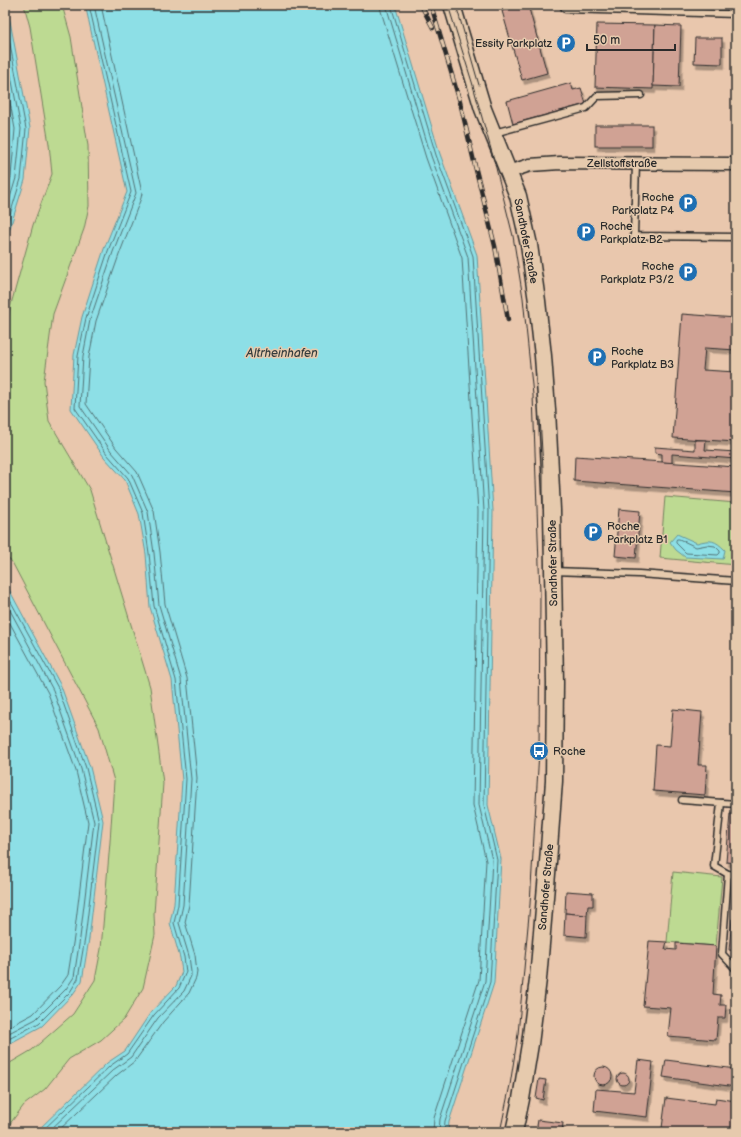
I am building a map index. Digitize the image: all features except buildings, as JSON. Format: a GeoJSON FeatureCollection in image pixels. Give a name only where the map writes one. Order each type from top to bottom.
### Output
{"type":"FeatureCollection","features":[{"type":"Feature","properties":{"kind":"street","name":"Sandhofer Straße"},"geometry":{"type":"LineString","coordinates":[[452,5],[483,109],[518,196],[529,245],[543,356],[548,410],[552,503],[555,683],[554,773],[538,978],[530,1044],[514,1132]]}},
{"type":"Feature","properties":{"kind":"street","name":"Zellstoffstraße"},"geometry":{"type":"LineString","coordinates":[[508,172],[530,165],[560,163],[736,164]]}},
{"type":"Feature","properties":{"kind":"lane"},"geometry":{"type":"LineString","coordinates":[[564,5],[565,9],[736,14]]}},
{"type":"Feature","properties":{"kind":"lane"},"geometry":{"type":"LineString","coordinates":[[492,134],[586,108],[597,96],[641,95]]}},
{"type":"Feature","properties":{"kind":"lane"},"geometry":{"type":"LineString","coordinates":[[636,163],[634,236],[736,237]]}},
{"type":"Feature","properties":{"kind":"lane"},"geometry":{"type":"LineString","coordinates":[[553,571],[639,574],[736,581]]}},
{"type":"Feature","properties":{"kind":"lane"},"geometry":{"type":"LineString","coordinates":[[682,800],[736,804]]}},
{"type":"Feature","properties":{"kind":"lane"},"geometry":{"type":"LineString","coordinates":[[721,803],[714,866],[728,874],[736,874]]}},
{"type":"Feature","properties":{"kind":"lane"},"geometry":{"type":"LineString","coordinates":[[728,874],[722,954],[736,969]]}},
{"type":"Feature","properties":{"kind":"green space"},"geometry":{"type":"Polygon","coordinates":[[[24,5],[62,5],[71,37],[88,146],[89,206],[84,229],[53,314],[44,381],[49,421],[90,490],[150,687],[163,783],[154,914],[155,935],[143,988],[124,1019],[101,1040],[69,1059],[45,1089],[24,1105],[5,1132],[5,1066],[32,1050],[73,1014],[95,980],[101,949],[114,781],[99,728],[12,562],[5,556],[5,336],[10,308],[33,225],[52,174],[49,144],[30,27],[24,5]]]}},
{"type":"Feature","properties":{"kind":"green space"},"geometry":{"type":"Polygon","coordinates":[[[665,497],[736,503],[736,565],[660,558],[665,497]]]}},
{"type":"Feature","properties":{"kind":"green space"},"geometry":{"type":"Polygon","coordinates":[[[673,872],[722,877],[716,946],[667,942],[673,872]]]}},
{"type":"Feature","properties":{"kind":"water"},"geometry":{"type":"Polygon","coordinates":[[[5,5],[10,21],[30,128],[25,180],[5,244],[5,5]]]}},
{"type":"Feature","properties":{"kind":"water","name":"Altrheinhafen"},"geometry":{"type":"Polygon","coordinates":[[[85,5],[395,5],[440,154],[477,255],[493,511],[488,805],[501,859],[494,983],[449,1122],[448,1132],[36,1132],[107,1063],[125,1051],[151,1012],[176,986],[182,972],[180,958],[170,923],[174,904],[182,780],[172,680],[150,607],[146,554],[139,514],[125,480],[104,457],[71,409],[74,355],[82,317],[104,249],[127,192],[85,5]]]}},
{"type":"Feature","properties":{"kind":"water"},"geometry":{"type":"Polygon","coordinates":[[[677,534],[697,543],[706,541],[715,542],[725,550],[723,559],[685,557],[676,550],[670,542],[677,534]]]}},
{"type":"Feature","properties":{"kind":"water"},"geometry":{"type":"Polygon","coordinates":[[[5,582],[61,686],[90,767],[103,821],[89,939],[82,981],[73,994],[42,1026],[5,1046],[5,582]]]}},
{"type":"Feature","properties":{"kind":"tram line"},"geometry":{"type":"LineString","coordinates":[[448,5],[494,160],[513,236],[523,298],[533,395],[540,593],[539,751],[530,904],[518,1034],[510,1085],[500,1132]]}},
{"type":"Feature","properties":{"kind":"tram line"},"geometry":{"type":"LineString","coordinates":[[456,5],[479,85]]}},
{"type":"Feature","properties":{"kind":"tram line"},"geometry":{"type":"LineString","coordinates":[[540,417],[543,469],[543,508]]}},
{"type":"Feature","properties":{"kind":"railway"},"geometry":{"type":"LineString","coordinates":[[421,5],[433,28]]}},
{"type":"Feature","properties":{"kind":"railway"},"geometry":{"type":"LineString","coordinates":[[431,5],[460,102],[495,246],[508,320]]}},
{"type":"Feature","properties":{"kind":"place","name":"Essity Parkplatz"},"geometry":{"type":"Point","coordinates":[566,43]}},
{"type":"Feature","properties":{"kind":"place","name":"Roche Parkplatz P4"},"geometry":{"type":"Point","coordinates":[688,203]}},
{"type":"Feature","properties":{"kind":"place","name":"Roche Parkplatz B2"},"geometry":{"type":"Point","coordinates":[586,232]}},
{"type":"Feature","properties":{"kind":"place","name":"Roche Parkplatz P3/2"},"geometry":{"type":"Point","coordinates":[688,272]}},
{"type":"Feature","properties":{"kind":"place","name":"Roche Parkplatz B3"},"geometry":{"type":"Point","coordinates":[597,357]}},
{"type":"Feature","properties":{"kind":"place","name":"Roche Parkplatz B1"},"geometry":{"type":"Point","coordinates":[593,532]}},
{"type":"Feature","properties":{"kind":"place","name":"Roche"},"geometry":{"type":"Point","coordinates":[539,751]}}]}
